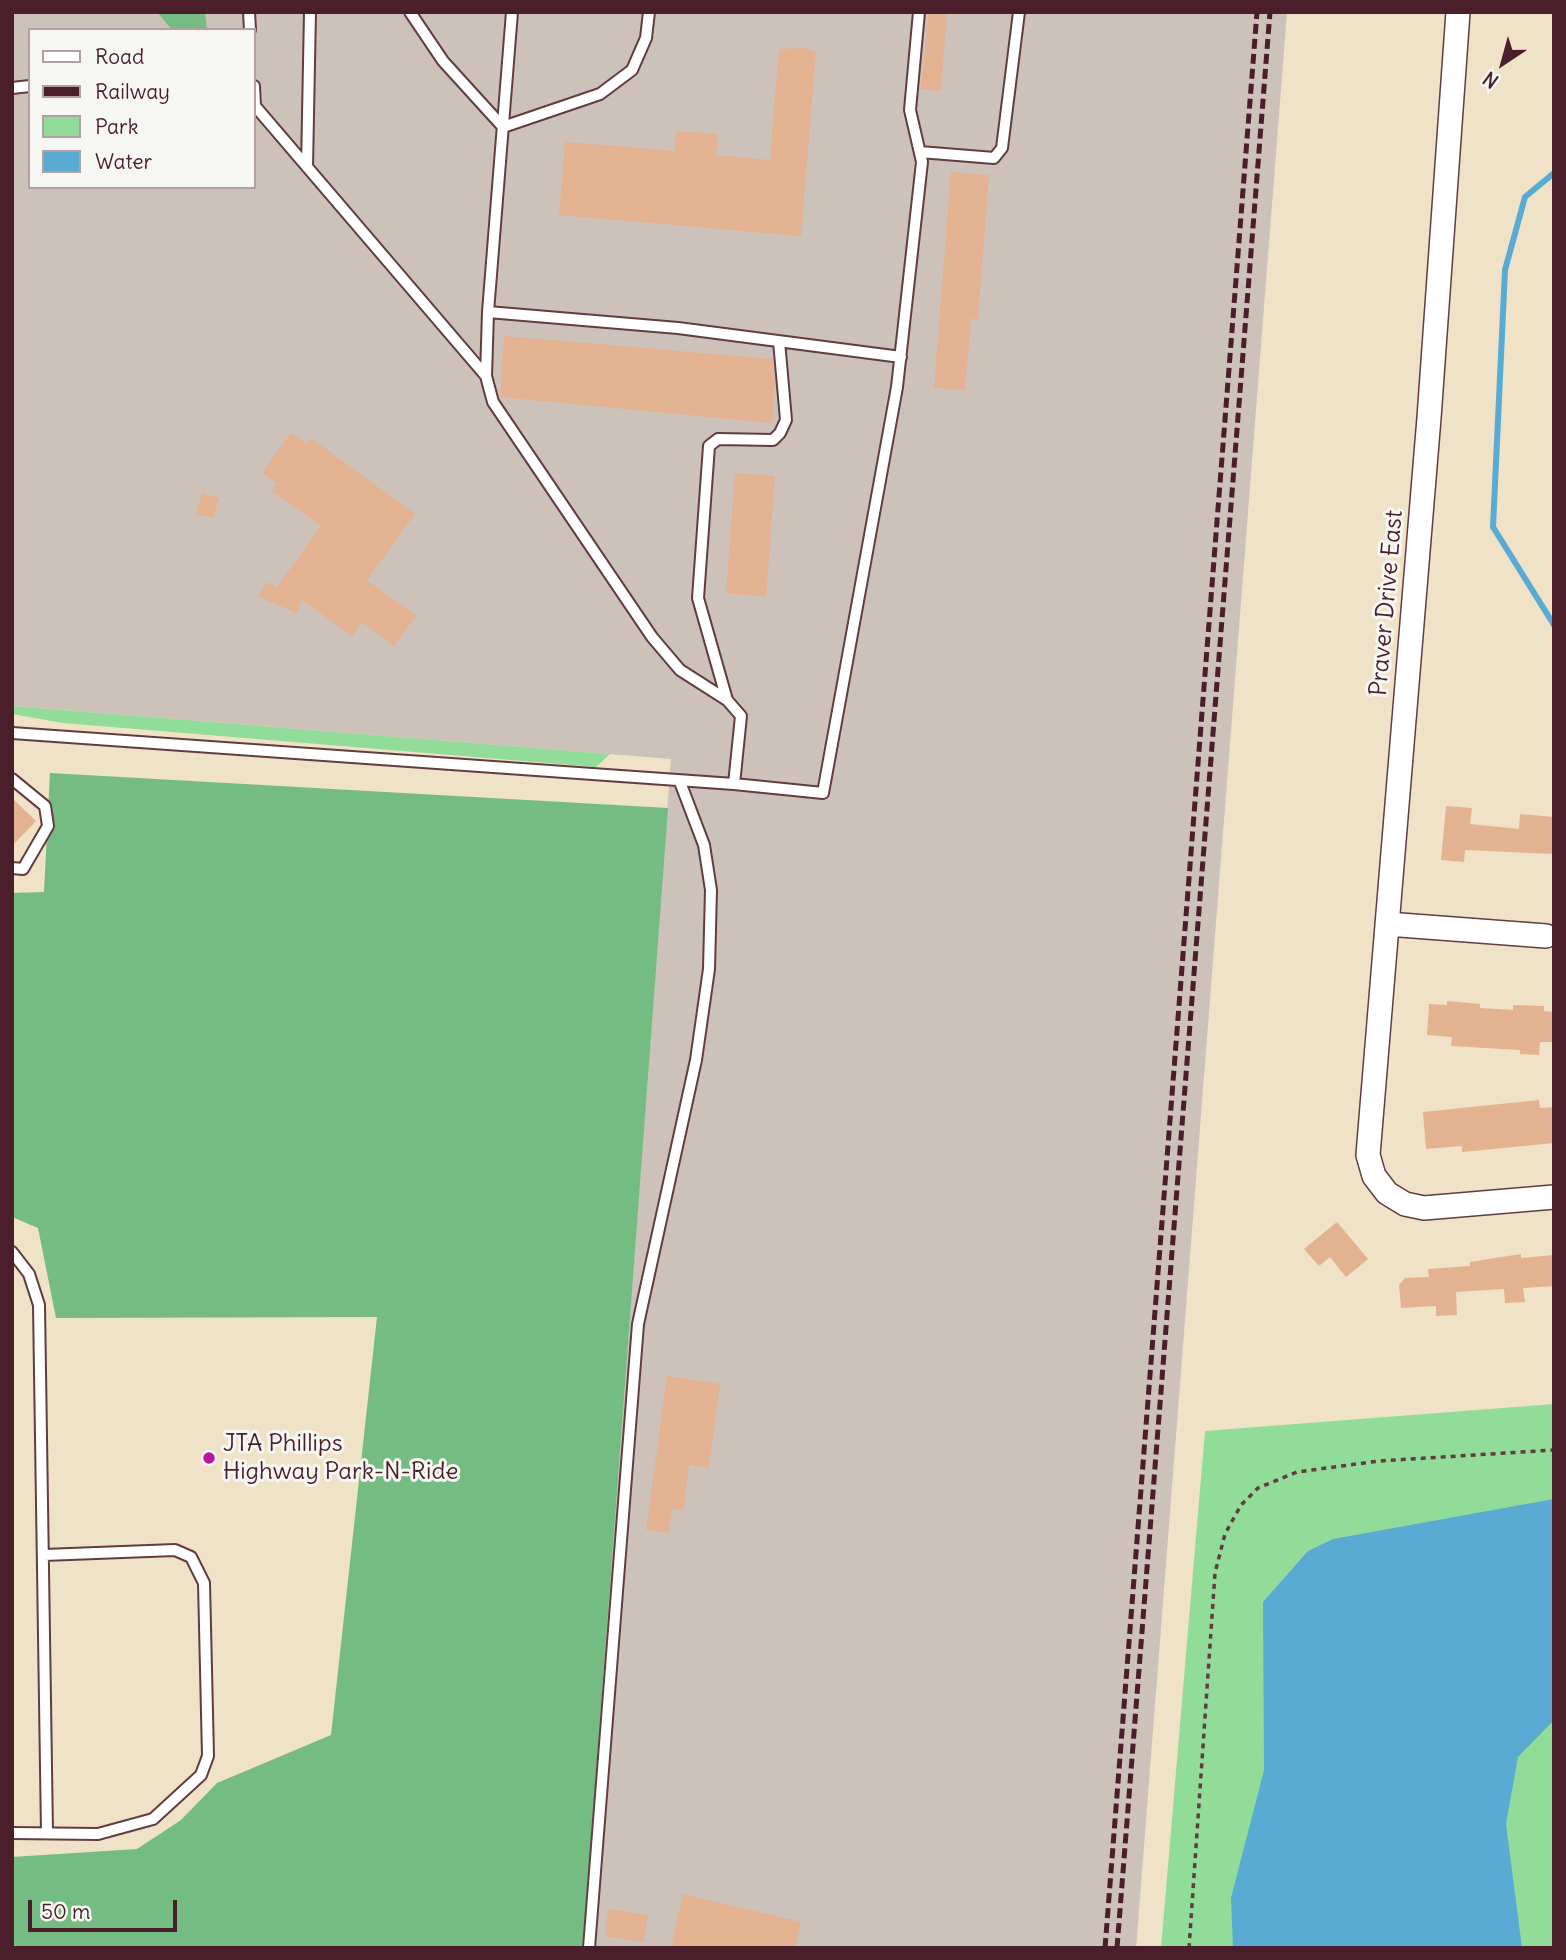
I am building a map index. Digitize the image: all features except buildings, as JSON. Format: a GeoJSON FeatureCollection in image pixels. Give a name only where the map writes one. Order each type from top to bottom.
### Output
{"type":"FeatureCollection","features":[{"type":"Feature","properties":{"kind":"street","name":"Praver Drive East"},"geometry":{"type":"LineString","coordinates":[[1458,12],[1429,418],[1368,1155],[1374,1176],[1387,1193],[1405,1204],[1424,1208],[1554,1197]]}},
{"type":"Feature","properties":{"kind":"street"},"geometry":{"type":"LineString","coordinates":[[1387,924],[1546,936]]}},
{"type":"Feature","properties":{"kind":"lane"},"geometry":{"type":"LineString","coordinates":[[307,167],[310,12]]}},
{"type":"Feature","properties":{"kind":"lane"},"geometry":{"type":"LineString","coordinates":[[410,12],[443,61],[503,127]]}},
{"type":"Feature","properties":{"kind":"lane"},"geometry":{"type":"LineString","coordinates":[[512,12],[488,312],[486,376],[493,402],[652,637],[680,670],[727,700],[740,716],[734,784]]}},
{"type":"Feature","properties":{"kind":"lane"},"geometry":{"type":"LineString","coordinates":[[503,127],[600,94],[632,70],[646,38],[649,12]]}},
{"type":"Feature","properties":{"kind":"lane"},"geometry":{"type":"LineString","coordinates":[[12,733],[734,784],[822,793],[901,357],[922,162],[910,110],[919,12]]}},
{"type":"Feature","properties":{"kind":"lane"},"geometry":{"type":"LineString","coordinates":[[920,152],[994,158],[1002,148],[1019,12]]}},
{"type":"Feature","properties":{"kind":"lane"},"geometry":{"type":"LineString","coordinates":[[256,107],[486,376]]}},
{"type":"Feature","properties":{"kind":"lane"},"geometry":{"type":"LineString","coordinates":[[488,312],[678,328],[901,357]]}},
{"type":"Feature","properties":{"kind":"lane"},"geometry":{"type":"LineString","coordinates":[[727,700],[698,598],[709,446],[718,439],[773,440],[780,433],[786,421],[779,341]]}},
{"type":"Feature","properties":{"kind":"lane"},"geometry":{"type":"LineString","coordinates":[[12,779],[45,806],[48,826],[23,869],[12,868]]}},
{"type":"Feature","properties":{"kind":"lane"},"geometry":{"type":"LineString","coordinates":[[589,1948],[638,1324],[696,1060],[709,969],[711,890],[706,856],[680,782]]}},
{"type":"Feature","properties":{"kind":"lane"},"geometry":{"type":"LineString","coordinates":[[12,1252],[29,1274],[39,1306],[47,1833]]}},
{"type":"Feature","properties":{"kind":"lane"},"geometry":{"type":"LineString","coordinates":[[12,1833],[97,1834],[153,1819],[201,1775],[208,1755],[204,1583],[191,1557],[176,1550],[44,1555]]}},
{"type":"Feature","properties":{"kind":"path"},"geometry":{"type":"LineString","coordinates":[[1189,1948],[1214,1573],[1225,1534],[1241,1505],[1258,1488],[1297,1472],[1378,1461],[1554,1450]]}},
{"type":"Feature","properties":{"kind":"shaded area"},"geometry":{"type":"Polygon","coordinates":[[[12,12],[1287,12],[1136,1948],[583,1948],[671,759],[12,706],[12,12]]]}},
{"type":"Feature","properties":{"kind":"green space"},"geometry":{"type":"Polygon","coordinates":[[[157,12],[205,12],[207,28],[170,28],[157,12]]]}},
{"type":"Feature","properties":{"kind":"green space"},"geometry":{"type":"Polygon","coordinates":[[[12,706],[610,754],[596,767],[63,723],[12,714],[12,706]]]}},
{"type":"Feature","properties":{"kind":"green space"},"geometry":{"type":"Polygon","coordinates":[[[50,773],[668,808],[583,1948],[12,1948],[12,1857],[137,1849],[181,1820],[217,1783],[331,1735],[377,1317],[56,1318],[38,1228],[12,1217],[12,893],[44,892],[50,773]]]}},
{"type":"Feature","properties":{"kind":"green space"},"geometry":{"type":"Polygon","coordinates":[[[1554,1404],[1554,1948],[1161,1948],[1205,1431],[1554,1404]]]}},
{"type":"Feature","properties":{"kind":"water"},"geometry":{"type":"Polygon","coordinates":[[[1554,1499],[1554,1720],[1518,1757],[1506,1824],[1522,1948],[1233,1948],[1231,1898],[1264,1770],[1263,1602],[1308,1551],[1333,1539],[1554,1499]]]}},
{"type":"Feature","properties":{"kind":"waterway"},"geometry":{"type":"LineString","coordinates":[[1554,173],[1525,197],[1505,270],[1493,527],[1554,625]]}},
{"type":"Feature","properties":{"kind":"railway"},"geometry":{"type":"LineString","coordinates":[[1105,1948],[1257,12]]}},
{"type":"Feature","properties":{"kind":"railway"},"geometry":{"type":"LineString","coordinates":[[1117,1948],[1270,12]]}},
{"type":"Feature","properties":{"kind":"place","name":"JTA Phillips Highway Park-N-Ride"},"geometry":{"type":"Point","coordinates":[209,1458]}}]}
